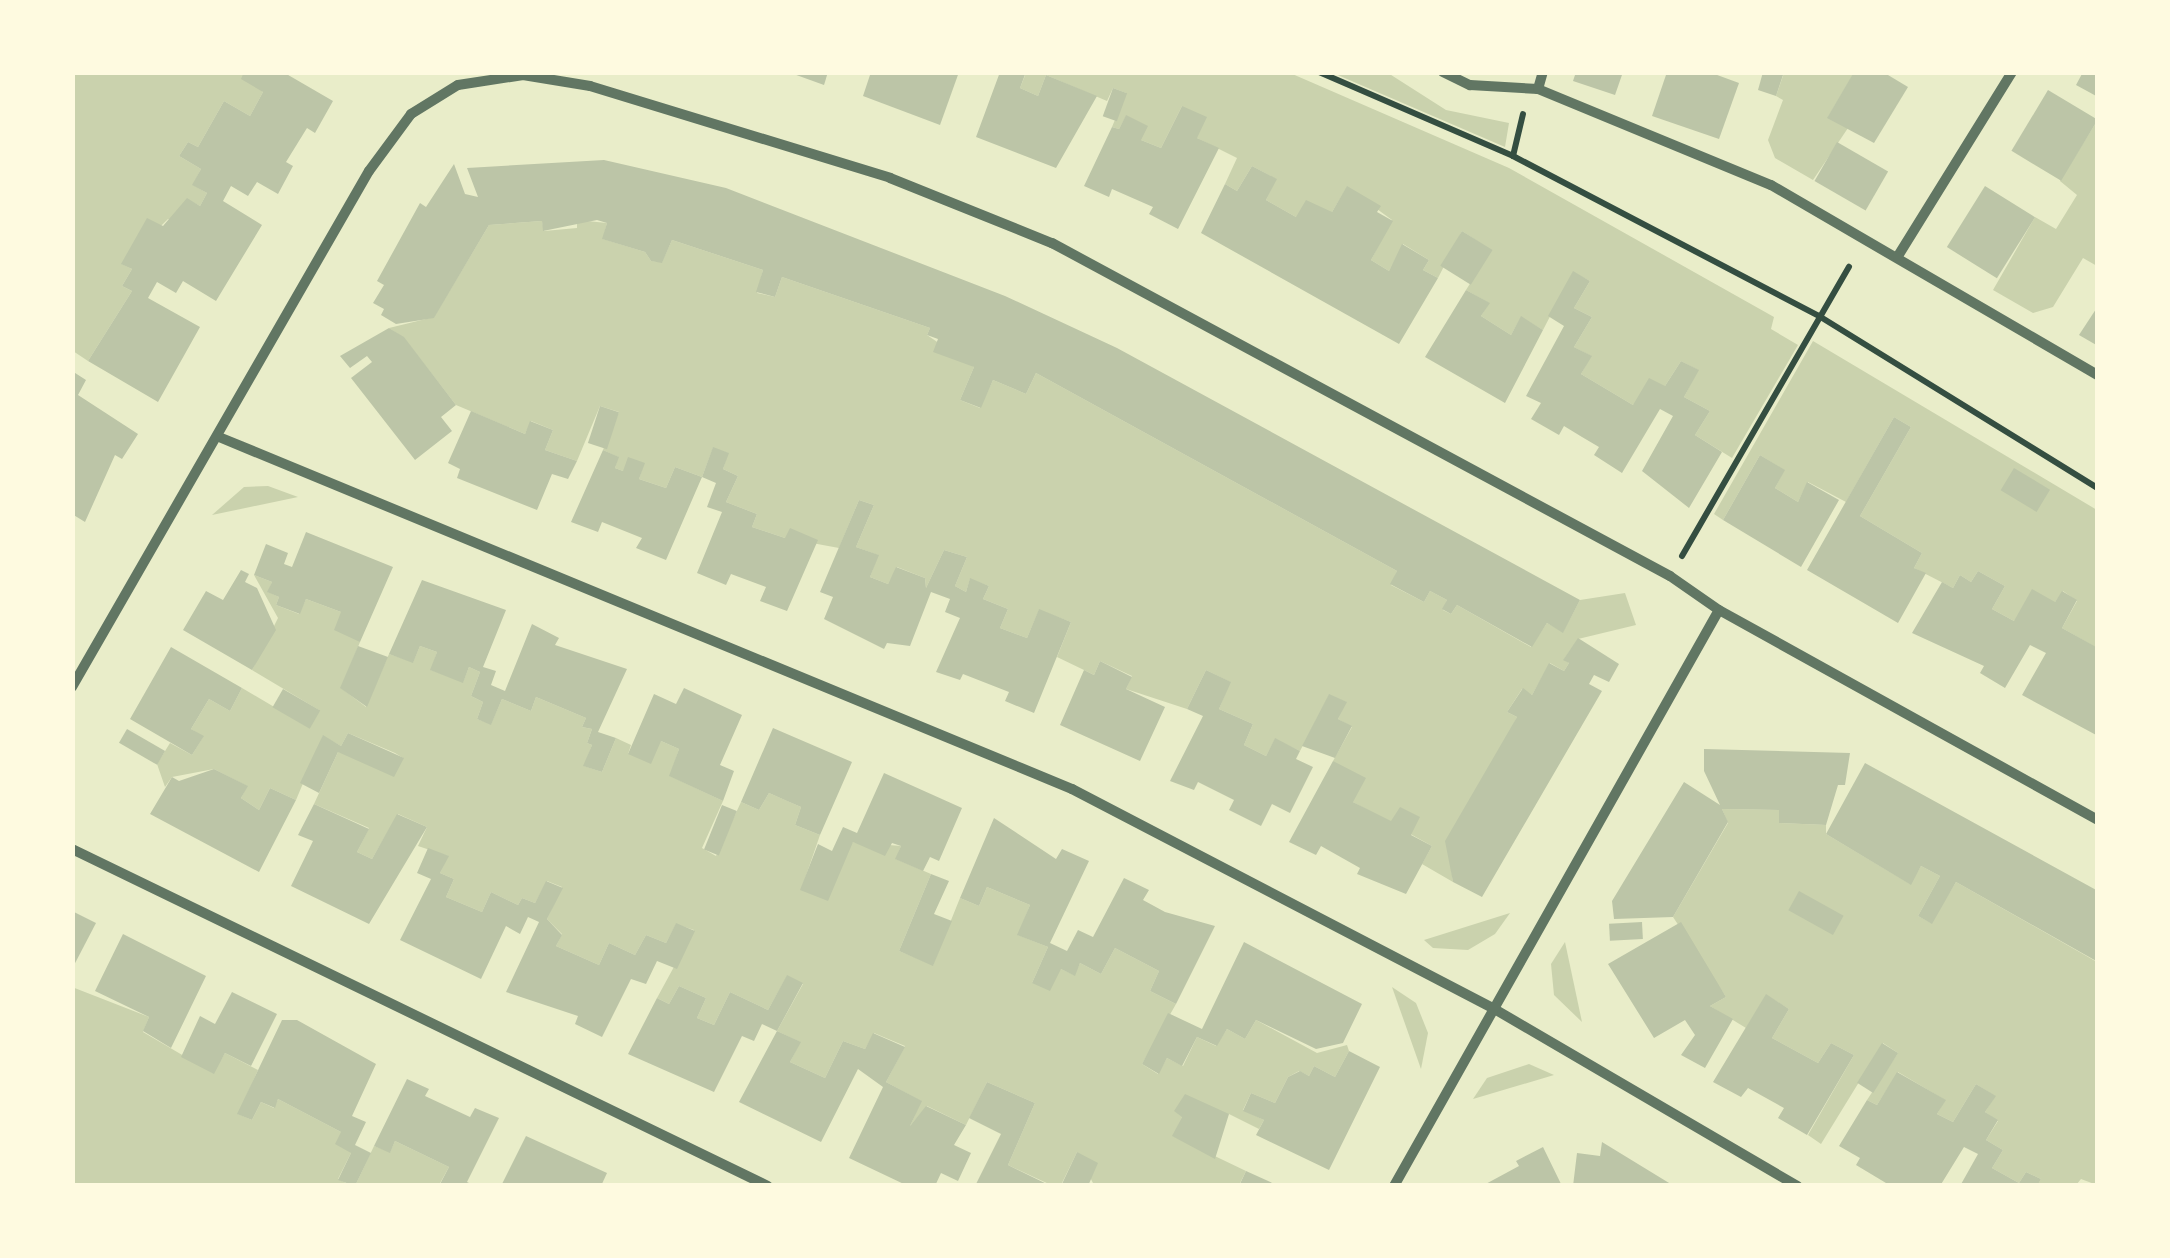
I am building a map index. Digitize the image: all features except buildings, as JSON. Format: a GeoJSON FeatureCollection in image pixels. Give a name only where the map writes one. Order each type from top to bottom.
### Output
{"type":"FeatureCollection","features":[{"type":"Feature","properties":{"kind":"street"},"geometry":{"type":"LineString","coordinates":[[1444,72],[1470,86],[1538,89],[1770,185],[1862,243],[1898,256],[2098,375]]}},
{"type":"Feature","properties":{"kind":"street"},"geometry":{"type":"LineString","coordinates":[[1538,89],[1543,72]]}},
{"type":"Feature","properties":{"kind":"street"},"geometry":{"type":"LineString","coordinates":[[1898,256],[2012,72]]}},
{"type":"Feature","properties":{"kind":"street"},"geometry":{"type":"LineString","coordinates":[[72,687],[369,170],[412,114],[458,85],[523,76],[590,86],[890,178],[1052,242],[1670,576],[1719,610],[2098,820]]}},
{"type":"Feature","properties":{"kind":"street"},"geometry":{"type":"LineString","coordinates":[[219,437],[1072,790],[1491,1007],[1796,1186]]}},
{"type":"Feature","properties":{"kind":"street"},"geometry":{"type":"LineString","coordinates":[[1394,1186],[1491,1007],[1719,610]]}},
{"type":"Feature","properties":{"kind":"street"},"geometry":{"type":"LineString","coordinates":[[72,849],[768,1186]]}},
{"type":"Feature","properties":{"kind":"path"},"geometry":{"type":"LineString","coordinates":[[1319,72],[1513,156],[1819,316],[2098,488]]}},
{"type":"Feature","properties":{"kind":"path"},"geometry":{"type":"LineString","coordinates":[[1513,156],[1522,114],[1538,89]]}},
{"type":"Feature","properties":{"kind":"path"},"geometry":{"type":"LineString","coordinates":[[1670,576],[1849,267]]}},
{"type":"Feature","properties":{"kind":"green space"},"geometry":{"type":"Polygon","coordinates":[[[72,73],[244,73],[263,92],[250,116],[224,101],[198,147],[188,142],[179,156],[201,169],[193,185],[207,193],[200,206],[187,199],[174,221],[168,219],[122,264],[132,269],[122,286],[132,291],[88,361],[73,351],[72,73]]]}},
{"type":"Feature","properties":{"kind":"green space"},"geometry":{"type":"Polygon","coordinates":[[[1026,73],[1290,73],[1509,168],[1774,317],[1771,329],[1798,345],[1732,458],[1695,435],[1710,411],[1684,397],[1698,370],[1681,361],[1665,386],[1633,405],[1581,374],[1591,356],[1574,347],[1592,317],[1574,308],[1590,281],[1573,272],[1543,330],[1521,317],[1511,335],[1481,316],[1489,303],[1466,290],[1491,250],[1462,231],[1438,278],[1423,270],[1429,260],[1403,244],[1389,271],[1371,260],[1392,220],[1347,187],[1332,212],[1296,217],[1266,200],[1276,179],[1252,166],[1237,191],[1225,184],[1237,158],[1197,138],[1182,106],[1161,148],[1141,140],[1126,116],[1119,129],[1112,127],[1126,93],[1113,88],[1107,101],[1046,75],[1038,96],[1020,88],[1026,73]]]}},
{"type":"Feature","properties":{"kind":"green space"},"geometry":{"type":"Polygon","coordinates":[[[1333,73],[1388,73],[1446,110],[1509,123],[1505,147],[1333,73]]]}},
{"type":"Feature","properties":{"kind":"green space"},"geometry":{"type":"Polygon","coordinates":[[[1784,73],[1854,73],[1828,117],[1848,128],[1813,180],[1775,158],[1768,140],[1783,100],[1776,96],[1784,73]]]}},
{"type":"Feature","properties":{"kind":"green space"},"geometry":{"type":"Polygon","coordinates":[[[2097,121],[2097,266],[2083,258],[2053,307],[2033,313],[1993,290],[2035,217],[2056,229],[2077,195],[2060,181],[2097,121]]]}},
{"type":"Feature","properties":{"kind":"green space"},"geometry":{"type":"Polygon","coordinates":[[[577,220],[607,223],[603,239],[645,252],[651,261],[662,262],[672,240],[763,270],[757,293],[775,297],[782,277],[930,328],[927,335],[974,367],[960,400],[980,408],[993,380],[1026,394],[1036,373],[1397,571],[1391,585],[1424,602],[1430,591],[1447,600],[1443,610],[1451,614],[1457,605],[1531,647],[1547,623],[1563,632],[1580,600],[1625,593],[1636,625],[1578,639],[1564,659],[1569,663],[1564,671],[1550,663],[1532,695],[1522,689],[1507,712],[1517,717],[1450,859],[1453,882],[1422,864],[1432,846],[1353,802],[1333,761],[1352,727],[1338,719],[1346,702],[1329,695],[1300,751],[1275,739],[1266,756],[1244,745],[1253,724],[1219,709],[1230,682],[1206,670],[1187,709],[1126,689],[1132,676],[1100,661],[1094,675],[1057,657],[1071,622],[1039,610],[1027,638],[1000,628],[1008,609],[983,599],[989,586],[970,579],[966,592],[955,586],[967,557],[944,550],[926,588],[925,578],[897,567],[888,584],[870,577],[878,555],[856,547],[874,505],[859,500],[839,548],[785,538],[752,527],[757,514],[726,502],[738,476],[723,469],[728,453],[713,448],[702,477],[675,467],[666,488],[639,479],[644,463],[623,471],[615,468],[618,457],[603,450],[619,412],[600,406],[577,461],[545,450],[553,430],[531,421],[525,434],[456,405],[404,338],[389,328],[434,317],[489,225],[542,221],[544,231],[577,228],[577,220]]]}},
{"type":"Feature","properties":{"kind":"green space"},"geometry":{"type":"Polygon","coordinates":[[[1813,341],[2097,510],[2097,648],[2062,628],[2077,601],[2063,591],[2055,602],[2014,621],[1992,609],[2005,586],[1978,571],[1971,582],[1960,575],[1953,588],[1914,568],[1922,553],[1860,516],[1911,427],[1894,417],[1846,502],[1808,482],[1798,502],[1775,488],[1784,470],[1760,455],[1723,520],[1714,514],[1813,341]]]}},
{"type":"Feature","properties":{"kind":"green space"},"geometry":{"type":"Polygon","coordinates":[[[268,486],[298,497],[212,515],[244,487],[268,486]]]}},
{"type":"Feature","properties":{"kind":"green space"},"geometry":{"type":"Polygon","coordinates":[[[254,575],[272,582],[268,592],[279,597],[276,605],[299,614],[306,599],[341,612],[360,642],[341,688],[366,707],[389,654],[413,662],[420,646],[437,652],[431,670],[463,682],[469,667],[480,672],[471,696],[483,702],[477,719],[491,724],[502,699],[531,711],[536,697],[586,718],[582,727],[592,729],[587,743],[592,745],[584,766],[602,772],[616,738],[631,745],[628,754],[661,741],[679,749],[670,776],[723,801],[702,848],[716,856],[741,802],[759,810],[769,793],[801,807],[795,825],[820,835],[801,890],[853,842],[901,846],[896,859],[931,874],[899,951],[933,965],[960,898],[979,906],[987,887],[1030,905],[1018,935],[1048,947],[1032,983],[1061,969],[1074,975],[1080,963],[1101,974],[1115,948],[1159,971],[1150,991],[1176,1004],[1142,1064],[1158,1074],[1167,1058],[1183,1066],[1197,1037],[1216,1046],[1227,1029],[1245,1039],[1256,1020],[1317,1053],[1347,1045],[1349,1051],[1335,1077],[1314,1066],[1309,1076],[1299,1071],[1288,1077],[1275,1103],[1251,1093],[1243,1110],[1264,1120],[1259,1129],[1229,1114],[1182,1117],[1173,1136],[1246,1171],[1239,1185],[1094,1185],[1077,1152],[1061,1185],[1051,1185],[1008,1165],[1035,1103],[987,1082],[966,1125],[927,1106],[910,1126],[921,1101],[886,1082],[905,1046],[874,1033],[865,1049],[843,1041],[825,1078],[790,1062],[800,1042],[777,1031],[803,984],[787,976],[768,1010],[730,992],[714,1025],[697,1018],[706,998],[679,986],[669,1004],[657,998],[694,930],[676,924],[666,943],[646,935],[635,955],[609,943],[599,965],[556,946],[562,934],[547,919],[562,887],[547,881],[535,903],[522,898],[518,905],[491,892],[482,912],[446,897],[454,879],[440,873],[448,856],[418,846],[427,827],[398,814],[372,859],[357,852],[369,828],[314,804],[338,752],[403,758],[395,753],[348,733],[341,746],[323,736],[296,800],[270,788],[259,810],[241,798],[247,786],[214,769],[172,777],[165,787],[157,764],[170,743],[192,755],[203,737],[191,729],[209,699],[230,711],[242,688],[308,727],[319,710],[252,670],[278,618],[254,575]]]}},
{"type":"Feature","properties":{"kind":"green space"},"geometry":{"type":"Polygon","coordinates":[[[1722,809],[1779,810],[1779,823],[1826,825],[1826,834],[1910,884],[1921,866],[1940,876],[1918,916],[1931,923],[1956,882],[2097,962],[2097,1185],[2081,1179],[2076,1185],[2037,1185],[2041,1179],[2026,1172],[2019,1183],[1992,1168],[2003,1150],[1986,1140],[1998,1121],[1985,1112],[1995,1096],[1976,1084],[1953,1122],[1937,1114],[1945,1100],[1898,1072],[1877,1105],[1867,1100],[1898,1053],[1883,1043],[1821,1144],[1808,1135],[1854,1055],[1831,1043],[1818,1063],[1772,1038],[1789,1009],[1766,995],[1746,1028],[1710,1006],[1726,997],[1673,917],[1728,823],[1722,809]]]}},
{"type":"Feature","properties":{"kind":"green space"},"geometry":{"type":"Polygon","coordinates":[[[1510,913],[1495,934],[1468,950],[1433,948],[1424,940],[1510,913]]]}},
{"type":"Feature","properties":{"kind":"green space"},"geometry":{"type":"Polygon","coordinates":[[[1565,942],[1582,1022],[1554,995],[1551,964],[1565,942]]]}},
{"type":"Feature","properties":{"kind":"green space"},"geometry":{"type":"Polygon","coordinates":[[[72,987],[149,1017],[143,1032],[213,1073],[225,1053],[258,1070],[238,1114],[252,1120],[261,1102],[274,1108],[278,1099],[341,1132],[351,1153],[338,1179],[350,1185],[73,1185],[72,987]]]}},
{"type":"Feature","properties":{"kind":"green space"},"geometry":{"type":"Polygon","coordinates":[[[1392,987],[1416,1003],[1428,1033],[1421,1069],[1392,987]]]}},
{"type":"Feature","properties":{"kind":"green space"},"geometry":{"type":"Polygon","coordinates":[[[1529,1064],[1554,1075],[1473,1099],[1487,1078],[1529,1064]]]}},
{"type":"Feature","properties":{"kind":"green space"},"geometry":{"type":"Polygon","coordinates":[[[395,1141],[449,1167],[439,1185],[355,1186],[374,1146],[390,1152],[395,1141]]]}}]}
